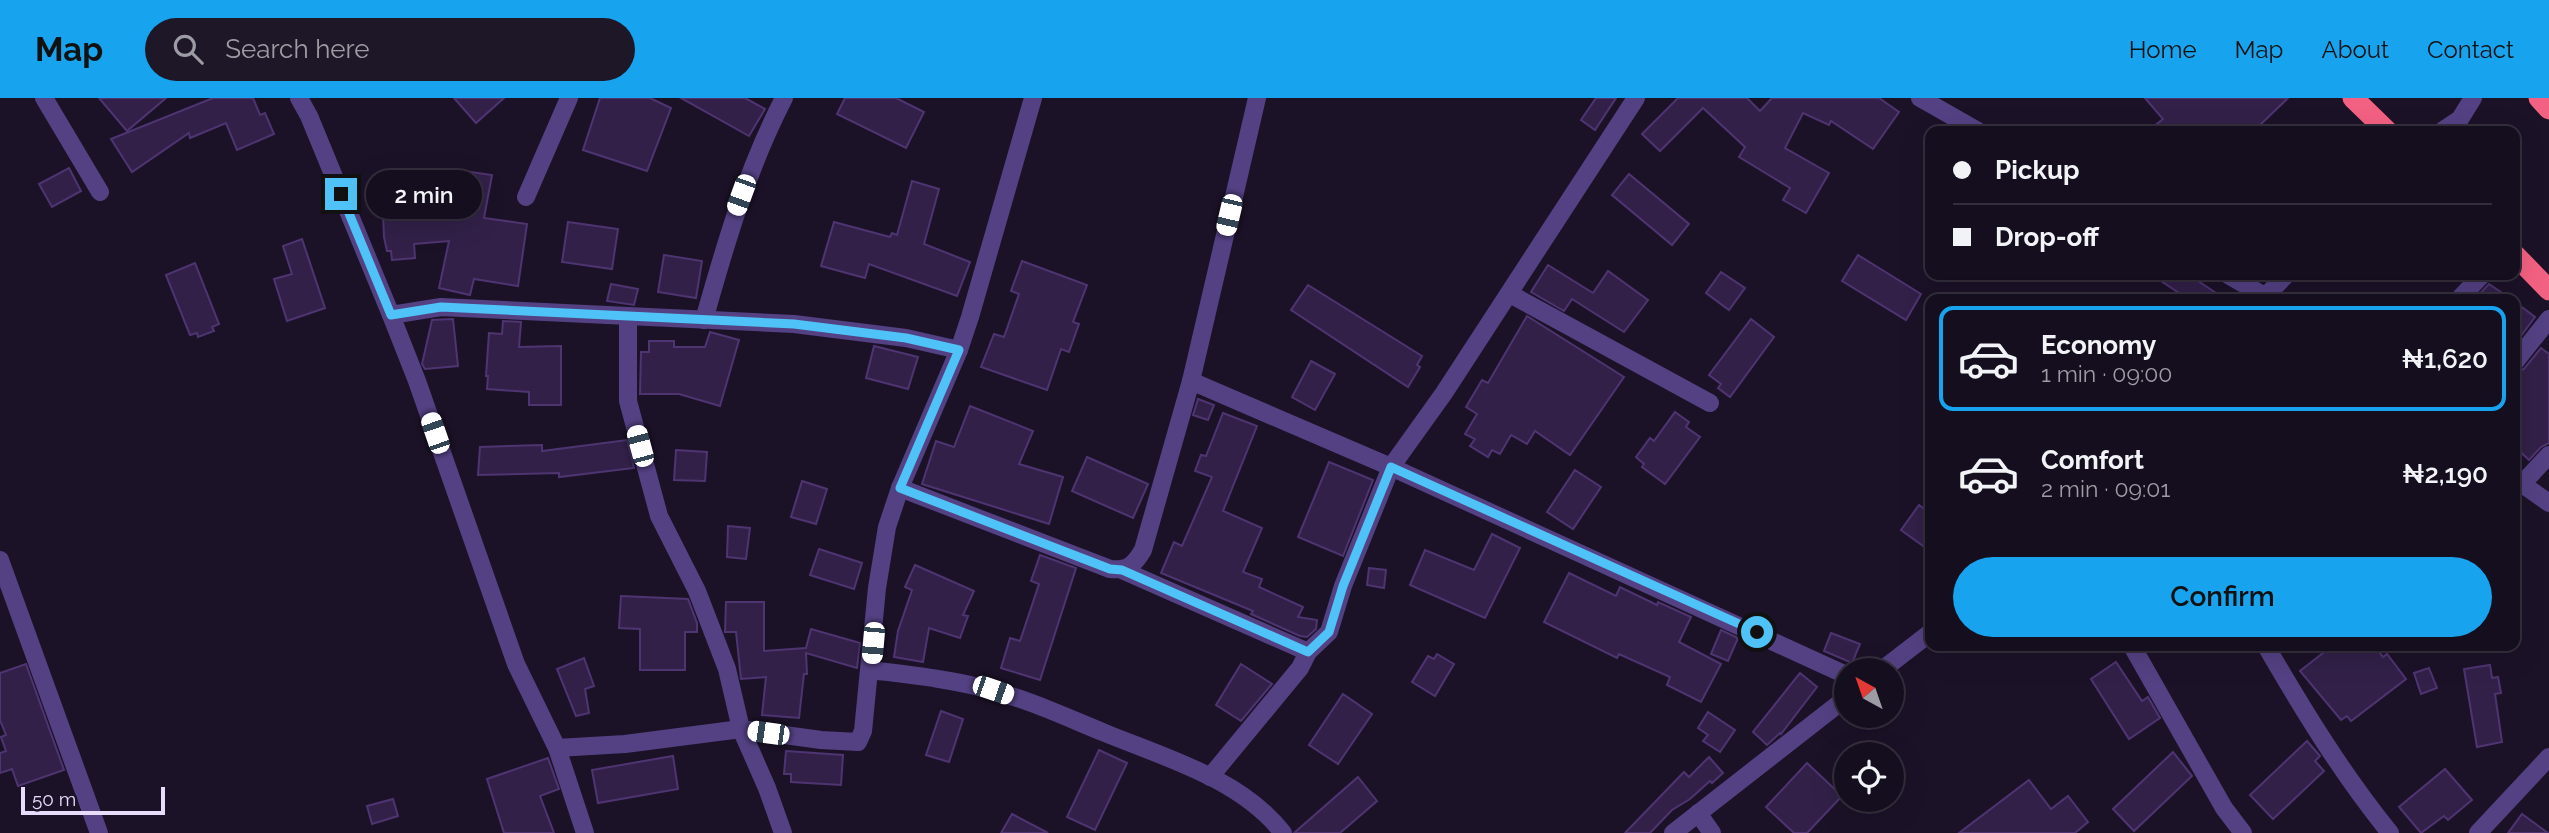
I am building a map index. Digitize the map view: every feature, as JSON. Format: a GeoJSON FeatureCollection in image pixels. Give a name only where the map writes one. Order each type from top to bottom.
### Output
{"type":"FeatureCollection","features":[{"type":"Feature","properties":{"kind":"highway"},"geometry":{"type":"LineString","coordinates":[[2353,98],[2382,126]]}},
{"type":"Feature","properties":{"kind":"highway"},"geometry":{"type":"LineString","coordinates":[[2539,98],[2549,109]]}},
{"type":"Feature","properties":{"kind":"highway"},"geometry":{"type":"LineString","coordinates":[[2520,260],[2549,290]]}},
{"type":"Feature","properties":{"kind":"street"},"geometry":{"type":"LineString","coordinates":[[44,98],[100,192]]}},
{"type":"Feature","properties":{"kind":"street"},"geometry":{"type":"LineString","coordinates":[[299,98],[309,116],[391,315],[516,664],[557,748],[585,833]]}},
{"type":"Feature","properties":{"kind":"street"},"geometry":{"type":"LineString","coordinates":[[526,197],[569,98]]}},
{"type":"Feature","properties":{"kind":"street"},"geometry":{"type":"LineString","coordinates":[[704,320],[733,217],[749,174],[784,98]]}},
{"type":"Feature","properties":{"kind":"street"},"geometry":{"type":"LineString","coordinates":[[557,748],[625,744],[741,729],[858,742],[863,731],[887,527],[900,488],[959,350],[1032,98]]}},
{"type":"Feature","properties":{"kind":"street"},"geometry":{"type":"LineString","coordinates":[[1122,570],[1131,567],[1143,550],[1191,382],[1257,98]]}},
{"type":"Feature","properties":{"kind":"street"},"geometry":{"type":"LineString","coordinates":[[1210,777],[1300,668],[1308,652],[1329,632],[1343,586],[1391,467],[1444,393],[1636,98]]}},
{"type":"Feature","properties":{"kind":"street"},"geometry":{"type":"LineString","coordinates":[[1920,98],[1969,126]]}},
{"type":"Feature","properties":{"kind":"street"},"geometry":{"type":"LineString","coordinates":[[2450,126],[2460,119],[2473,98]]}},
{"type":"Feature","properties":{"kind":"street"},"geometry":{"type":"LineString","coordinates":[[2236,280],[2259,294]]}},
{"type":"Feature","properties":{"kind":"street"},"geometry":{"type":"LineString","coordinates":[[2269,294],[2282,280]]}},
{"type":"Feature","properties":{"kind":"street"},"geometry":{"type":"LineString","coordinates":[[2464,294],[2477,280]]}},
{"type":"Feature","properties":{"kind":"street"},"geometry":{"type":"LineString","coordinates":[[1510,293],[1710,403]]}},
{"type":"Feature","properties":{"kind":"street"},"geometry":{"type":"LineString","coordinates":[[391,315],[441,307],[704,320],[849,329],[959,350]]}},
{"type":"Feature","properties":{"kind":"street"},"geometry":{"type":"LineString","coordinates":[[628,316],[628,401],[659,516],[697,591],[727,669],[741,729],[767,788],[782,833]]}},
{"type":"Feature","properties":{"kind":"street"},"geometry":{"type":"LineString","coordinates":[[2520,356],[2549,318]]}},
{"type":"Feature","properties":{"kind":"street"},"geometry":{"type":"LineString","coordinates":[[1191,382],[1391,467],[1834,670]]}},
{"type":"Feature","properties":{"kind":"street"},"geometry":{"type":"LineString","coordinates":[[2520,481],[2549,455]]}},
{"type":"Feature","properties":{"kind":"street"},"geometry":{"type":"LineString","coordinates":[[2520,483],[2549,503]]}},
{"type":"Feature","properties":{"kind":"street"},"geometry":{"type":"LineString","coordinates":[[900,488],[1110,569],[1122,570],[1308,652]]}},
{"type":"Feature","properties":{"kind":"street"},"geometry":{"type":"LineString","coordinates":[[0,559],[99,833]]}},
{"type":"Feature","properties":{"kind":"street"},"geometry":{"type":"LineString","coordinates":[[1898,658],[1925,637]]}},
{"type":"Feature","properties":{"kind":"street"},"geometry":{"type":"LineString","coordinates":[[2135,651],[2224,808],[2243,833]]}},
{"type":"Feature","properties":{"kind":"street"},"geometry":{"type":"LineString","coordinates":[[2269,651],[2331,755],[2390,833]]}},
{"type":"Feature","properties":{"kind":"street"},"geometry":{"type":"LineString","coordinates":[[870,670],[939,678],[993,690],[1042,707],[1210,777],[1269,815],[1283,833]]}},
{"type":"Feature","properties":{"kind":"street"},"geometry":{"type":"LineString","coordinates":[[1673,833],[1834,707]]}},
{"type":"Feature","properties":{"kind":"street"},"geometry":{"type":"LineString","coordinates":[[2478,833],[2549,757]]}},
{"type":"Feature","properties":{"kind":"street"},"geometry":{"type":"LineString","coordinates":[[1698,813],[1712,833]]}},
{"type":"Feature","properties":{"kind":"building"},"geometry":{"type":"Polygon","coordinates":[[[99,98],[166,98],[127,131],[99,98]]]}},
{"type":"Feature","properties":{"kind":"building"},"geometry":{"type":"Polygon","coordinates":[[[213,98],[253,98],[260,115],[265,113],[274,134],[237,150],[226,123],[190,138],[189,133],[132,172],[111,139],[213,98]]]}},
{"type":"Feature","properties":{"kind":"building"},"geometry":{"type":"Polygon","coordinates":[[[454,98],[504,98],[476,123],[454,98]]]}},
{"type":"Feature","properties":{"kind":"building"},"geometry":{"type":"Polygon","coordinates":[[[600,98],[650,98],[671,108],[647,171],[583,150],[600,98]]]}},
{"type":"Feature","properties":{"kind":"building"},"geometry":{"type":"Polygon","coordinates":[[[681,98],[745,98],[765,109],[749,136],[681,98]]]}},
{"type":"Feature","properties":{"kind":"building"},"geometry":{"type":"Polygon","coordinates":[[[845,98],[896,98],[924,112],[906,148],[837,114],[845,98]]]}},
{"type":"Feature","properties":{"kind":"building"},"geometry":{"type":"Polygon","coordinates":[[[1596,98],[1616,98],[1595,130],[1581,120],[1596,98]]]}},
{"type":"Feature","properties":{"kind":"building"},"geometry":{"type":"Polygon","coordinates":[[[1678,98],[1747,98],[1760,111],[1772,98],[1879,98],[1899,112],[1873,149],[1831,121],[1829,125],[1803,113],[1785,148],[1829,173],[1806,213],[1783,200],[1790,188],[1739,157],[1745,147],[1703,108],[1660,151],[1642,134],[1678,98]]]}},
{"type":"Feature","properties":{"kind":"building"},"geometry":{"type":"Polygon","coordinates":[[[2145,98],[2288,98],[2261,126],[2154,126],[2163,119],[2145,98]]]}},
{"type":"Feature","properties":{"kind":"building"},"geometry":{"type":"Polygon","coordinates":[[[69,168],[81,191],[52,207],[39,184],[69,168]]]}},
{"type":"Feature","properties":{"kind":"building"},"geometry":{"type":"Polygon","coordinates":[[[457,170],[492,175],[484,218],[527,224],[518,286],[474,279],[470,295],[439,288],[449,241],[414,244],[415,258],[392,260],[391,251],[387,251],[383,215],[450,210],[457,170]]]}},
{"type":"Feature","properties":{"kind":"building"},"geometry":{"type":"Polygon","coordinates":[[[1629,174],[1689,224],[1672,245],[1612,195],[1629,174]]]}},
{"type":"Feature","properties":{"kind":"building"},"geometry":{"type":"Polygon","coordinates":[[[912,181],[939,189],[924,244],[970,262],[957,296],[869,264],[865,278],[821,266],[834,222],[890,237],[892,233],[897,235],[912,181]]]}},
{"type":"Feature","properties":{"kind":"building"},"geometry":{"type":"Polygon","coordinates":[[[568,222],[618,229],[612,269],[562,262],[568,222]]]}},
{"type":"Feature","properties":{"kind":"building"},"geometry":{"type":"Polygon","coordinates":[[[302,239],[325,308],[287,321],[274,279],[292,274],[283,246],[302,239]]]}},
{"type":"Feature","properties":{"kind":"building"},"geometry":{"type":"Polygon","coordinates":[[[664,255],[702,261],[696,298],[658,292],[664,255]]]}},
{"type":"Feature","properties":{"kind":"building"},"geometry":{"type":"Polygon","coordinates":[[[1858,255],[1921,294],[1906,320],[1842,281],[1858,255]]]}},
{"type":"Feature","properties":{"kind":"building"},"geometry":{"type":"Polygon","coordinates":[[[1022,261],[1087,285],[1073,322],[1079,324],[1069,352],[1061,349],[1047,390],[981,367],[994,334],[1004,337],[1019,294],[1011,291],[1022,261]]]}},
{"type":"Feature","properties":{"kind":"building"},"geometry":{"type":"Polygon","coordinates":[[[195,263],[219,324],[212,327],[214,331],[198,337],[197,333],[190,335],[166,275],[195,263]]]}},
{"type":"Feature","properties":{"kind":"building"},"geometry":{"type":"Polygon","coordinates":[[[1548,265],[1593,293],[1608,271],[1648,300],[1624,332],[1572,299],[1564,311],[1531,292],[1548,265]]]}},
{"type":"Feature","properties":{"kind":"building"},"geometry":{"type":"Polygon","coordinates":[[[1721,272],[1745,288],[1729,310],[1706,293],[1721,272]]]}},
{"type":"Feature","properties":{"kind":"building"},"geometry":{"type":"Polygon","coordinates":[[[2160,280],[2196,280],[2218,294],[2180,294],[2160,280]]]}},
{"type":"Feature","properties":{"kind":"building"},"geometry":{"type":"Polygon","coordinates":[[[611,284],[638,289],[634,305],[607,301],[611,284]]]}},
{"type":"Feature","properties":{"kind":"building"},"geometry":{"type":"Polygon","coordinates":[[[2489,284],[2504,294],[2480,294],[2489,284]]]}},
{"type":"Feature","properties":{"kind":"building"},"geometry":{"type":"Polygon","coordinates":[[[1308,285],[1422,356],[1417,365],[1420,367],[1408,387],[1291,310],[1308,285]]]}},
{"type":"Feature","properties":{"kind":"building"},"geometry":{"type":"Polygon","coordinates":[[[2520,306],[2535,317],[2520,337],[2520,306]]]}},
{"type":"Feature","properties":{"kind":"building"},"geometry":{"type":"Polygon","coordinates":[[[1527,316],[1624,377],[1570,455],[1535,431],[1527,444],[1511,435],[1500,454],[1492,450],[1488,457],[1470,446],[1475,439],[1465,434],[1477,414],[1466,407],[1482,380],[1488,383],[1527,316]]]}},
{"type":"Feature","properties":{"kind":"building"},"geometry":{"type":"Polygon","coordinates":[[[453,319],[458,366],[425,369],[422,364],[432,320],[453,319]]]}},
{"type":"Feature","properties":{"kind":"building"},"geometry":{"type":"Polygon","coordinates":[[[1751,319],[1774,337],[1730,397],[1718,388],[1721,384],[1709,375],[1751,319]]]}},
{"type":"Feature","properties":{"kind":"building"},"geometry":{"type":"Polygon","coordinates":[[[503,321],[521,322],[519,347],[561,346],[561,405],[529,405],[529,392],[487,389],[489,333],[502,334],[503,321]]]}},
{"type":"Feature","properties":{"kind":"building"},"geometry":{"type":"Polygon","coordinates":[[[710,332],[739,340],[720,406],[679,394],[640,394],[641,352],[649,352],[649,341],[674,341],[674,347],[705,347],[710,332]]]}},
{"type":"Feature","properties":{"kind":"building"},"geometry":{"type":"Polygon","coordinates":[[[874,346],[918,357],[908,389],[866,378],[874,346]]]}},
{"type":"Feature","properties":{"kind":"building"},"geometry":{"type":"Polygon","coordinates":[[[2541,348],[2549,354],[2549,443],[2541,447],[2529,460],[2520,452],[2520,371],[2541,348]]]}},
{"type":"Feature","properties":{"kind":"building"},"geometry":{"type":"Polygon","coordinates":[[[1311,361],[1335,374],[1315,410],[1292,397],[1311,361]]]}},
{"type":"Feature","properties":{"kind":"building"},"geometry":{"type":"Polygon","coordinates":[[[1198,399],[1214,405],[1208,420],[1193,415],[1198,399]]]}},
{"type":"Feature","properties":{"kind":"building"},"geometry":{"type":"Polygon","coordinates":[[[970,406],[1033,431],[1019,464],[1063,477],[1049,524],[922,484],[936,441],[954,447],[970,406]]]}},
{"type":"Feature","properties":{"kind":"building"},"geometry":{"type":"Polygon","coordinates":[[[1675,412],[1689,422],[1686,427],[1700,437],[1665,484],[1642,467],[1644,464],[1636,457],[1650,438],[1654,441],[1675,412]]]}},
{"type":"Feature","properties":{"kind":"building"},"geometry":{"type":"Polygon","coordinates":[[[1223,413],[1257,426],[1223,511],[1262,528],[1243,572],[1262,579],[1259,587],[1303,607],[1298,617],[1317,620],[1316,629],[1307,637],[1251,614],[1253,611],[1161,573],[1174,542],[1182,546],[1212,477],[1195,471],[1201,455],[1206,456],[1223,413]]]}},
{"type":"Feature","properties":{"kind":"building"},"geometry":{"type":"Polygon","coordinates":[[[627,440],[634,468],[559,477],[559,473],[478,475],[480,447],[542,445],[542,451],[627,440]]]}},
{"type":"Feature","properties":{"kind":"building"},"geometry":{"type":"Polygon","coordinates":[[[676,450],[707,452],[705,481],[674,480],[676,450]]]}},
{"type":"Feature","properties":{"kind":"building"},"geometry":{"type":"Polygon","coordinates":[[[1087,457],[1148,484],[1133,518],[1072,491],[1087,457]]]}},
{"type":"Feature","properties":{"kind":"building"},"geometry":{"type":"Polygon","coordinates":[[[1329,462],[1373,480],[1343,556],[1298,537],[1329,462]]]}},
{"type":"Feature","properties":{"kind":"building"},"geometry":{"type":"Polygon","coordinates":[[[1575,470],[1601,487],[1573,529],[1547,512],[1575,470]]]}},
{"type":"Feature","properties":{"kind":"building"},"geometry":{"type":"Polygon","coordinates":[[[802,481],[827,489],[816,524],[791,517],[802,481]]]}},
{"type":"Feature","properties":{"kind":"building"},"geometry":{"type":"Polygon","coordinates":[[[1919,505],[1925,509],[1925,547],[1901,530],[1919,505]]]}},
{"type":"Feature","properties":{"kind":"building"},"geometry":{"type":"Polygon","coordinates":[[[728,526],[750,528],[746,559],[727,557],[728,526]]]}},
{"type":"Feature","properties":{"kind":"building"},"geometry":{"type":"Polygon","coordinates":[[[1492,534],[1520,548],[1485,618],[1410,585],[1425,550],[1474,570],[1492,534]]]}},
{"type":"Feature","properties":{"kind":"building"},"geometry":{"type":"Polygon","coordinates":[[[819,549],[862,563],[854,589],[810,575],[819,549]]]}},
{"type":"Feature","properties":{"kind":"building"},"geometry":{"type":"Polygon","coordinates":[[[1040,555],[1076,568],[1040,680],[1001,668],[1010,638],[1020,641],[1039,584],[1031,581],[1040,555]]]}},
{"type":"Feature","properties":{"kind":"building"},"geometry":{"type":"Polygon","coordinates":[[[915,565],[974,591],[963,615],[968,616],[960,638],[929,628],[923,662],[894,657],[898,631],[912,590],[905,587],[915,565]]]}},
{"type":"Feature","properties":{"kind":"building"},"geometry":{"type":"Polygon","coordinates":[[[1369,568],[1386,570],[1384,588],[1367,585],[1369,568]]]}},
{"type":"Feature","properties":{"kind":"building"},"geometry":{"type":"Polygon","coordinates":[[[1569,573],[1616,596],[1620,587],[1657,605],[1658,602],[1691,617],[1679,642],[1721,664],[1701,702],[1667,685],[1670,677],[1619,654],[1617,658],[1544,622],[1569,573]]]}},
{"type":"Feature","properties":{"kind":"building"},"geometry":{"type":"Polygon","coordinates":[[[621,596],[688,599],[697,623],[697,632],[685,632],[685,670],[640,670],[640,629],[619,628],[621,596]]]}},
{"type":"Feature","properties":{"kind":"building"},"geometry":{"type":"Polygon","coordinates":[[[726,602],[764,602],[764,651],[806,648],[811,629],[860,643],[857,668],[806,653],[807,674],[804,674],[799,718],[762,715],[766,677],[741,679],[736,632],[725,632],[726,602]]]}},
{"type":"Feature","properties":{"kind":"building"},"geometry":{"type":"Polygon","coordinates":[[[1721,630],[1738,638],[1728,661],[1711,654],[1721,630]]]}},
{"type":"Feature","properties":{"kind":"building"},"geometry":{"type":"Polygon","coordinates":[[[1831,633],[1860,644],[1854,658],[1840,658],[1824,651],[1831,633]]]}},
{"type":"Feature","properties":{"kind":"building"},"geometry":{"type":"Polygon","coordinates":[[[2326,651],[2379,651],[2383,657],[2387,654],[2406,679],[2351,721],[2347,716],[2341,720],[2300,671],[2326,651]]]}},
{"type":"Feature","properties":{"kind":"building"},"geometry":{"type":"Polygon","coordinates":[[[1437,654],[1454,664],[1435,696],[1412,682],[1428,656],[1434,659],[1437,654]]]}},
{"type":"Feature","properties":{"kind":"building"},"geometry":{"type":"Polygon","coordinates":[[[584,658],[594,686],[585,689],[589,713],[576,716],[557,669],[584,658]]]}},
{"type":"Feature","properties":{"kind":"building"},"geometry":{"type":"Polygon","coordinates":[[[2116,662],[2142,701],[2148,697],[2160,718],[2129,739],[2091,679],[2116,662]]]}},
{"type":"Feature","properties":{"kind":"building"},"geometry":{"type":"Polygon","coordinates":[[[26,664],[64,770],[18,786],[12,769],[0,773],[0,753],[6,751],[1,737],[6,735],[0,720],[0,673],[26,664]]]}},
{"type":"Feature","properties":{"kind":"building"},"geometry":{"type":"Polygon","coordinates":[[[1241,664],[1272,684],[1241,721],[1216,705],[1241,664]]]}},
{"type":"Feature","properties":{"kind":"building"},"geometry":{"type":"Polygon","coordinates":[[[2490,665],[2492,678],[2498,677],[2501,693],[2495,694],[2502,742],[2477,747],[2464,669],[2490,665]]]}},
{"type":"Feature","properties":{"kind":"building"},"geometry":{"type":"Polygon","coordinates":[[[2429,668],[2437,688],[2421,694],[2414,673],[2429,668]]]}},
{"type":"Feature","properties":{"kind":"building"},"geometry":{"type":"Polygon","coordinates":[[[1800,673],[1817,687],[1781,734],[1767,745],[1753,732],[1800,673]]]}},
{"type":"Feature","properties":{"kind":"building"},"geometry":{"type":"Polygon","coordinates":[[[1343,694],[1372,714],[1338,764],[1309,745],[1343,694]]]}},
{"type":"Feature","properties":{"kind":"building"},"geometry":{"type":"Polygon","coordinates":[[[941,711],[963,719],[949,762],[926,755],[941,711]]]}},
{"type":"Feature","properties":{"kind":"building"},"geometry":{"type":"Polygon","coordinates":[[[1708,712],[1735,730],[1720,752],[1703,741],[1708,735],[1698,728],[1708,712]]]}},
{"type":"Feature","properties":{"kind":"building"},"geometry":{"type":"Polygon","coordinates":[[[2307,741],[2320,756],[2315,761],[2324,771],[2273,819],[2250,795],[2307,741]]]}},
{"type":"Feature","properties":{"kind":"building"},"geometry":{"type":"Polygon","coordinates":[[[1099,750],[1127,763],[1095,830],[1067,817],[1099,750]]]}},
{"type":"Feature","properties":{"kind":"building"},"geometry":{"type":"Polygon","coordinates":[[[786,751],[843,755],[841,785],[791,782],[791,774],[784,774],[786,751]]]}},
{"type":"Feature","properties":{"kind":"building"},"geometry":{"type":"Polygon","coordinates":[[[2173,752],[2192,776],[2134,831],[2113,809],[2173,752]]]}},
{"type":"Feature","properties":{"kind":"building"},"geometry":{"type":"Polygon","coordinates":[[[673,756],[678,789],[598,803],[592,770],[673,756]]]}},
{"type":"Feature","properties":{"kind":"building"},"geometry":{"type":"Polygon","coordinates":[[[1709,757],[1723,773],[1712,783],[1710,781],[1690,799],[1672,810],[1650,833],[1625,833],[1684,772],[1689,777],[1709,757]]]}},
{"type":"Feature","properties":{"kind":"building"},"geometry":{"type":"Polygon","coordinates":[[[548,758],[559,789],[540,796],[554,833],[504,833],[487,779],[548,758]]]}},
{"type":"Feature","properties":{"kind":"building"},"geometry":{"type":"Polygon","coordinates":[[[1807,763],[1834,788],[1834,804],[1807,833],[1794,833],[1766,807],[1807,763]]]}},
{"type":"Feature","properties":{"kind":"building"},"geometry":{"type":"Polygon","coordinates":[[[2445,769],[2472,800],[2448,820],[2444,816],[2421,833],[2399,807],[2445,769]]]}},
{"type":"Feature","properties":{"kind":"building"},"geometry":{"type":"Polygon","coordinates":[[[1358,777],[1377,801],[1340,833],[1294,833],[1358,777]]]}},
{"type":"Feature","properties":{"kind":"building"},"geometry":{"type":"Polygon","coordinates":[[[2029,780],[2051,809],[2068,796],[2088,822],[2075,833],[1959,833],[2029,780]]]}},
{"type":"Feature","properties":{"kind":"building"},"geometry":{"type":"Polygon","coordinates":[[[393,799],[398,816],[372,824],[367,806],[393,799]]]}},
{"type":"Feature","properties":{"kind":"building"},"geometry":{"type":"Polygon","coordinates":[[[1012,814],[1048,833],[1001,833],[1012,814]]]}},
{"type":"Feature","properties":{"kind":"building"},"geometry":{"type":"Polygon","coordinates":[[[2522,814],[2548,833],[2508,833],[2522,814]]]}},
{"type":"Feature","properties":{"kind":"route"},"geometry":{"type":"LineString","coordinates":[[341,194],[391,315],[441,307],[794,324],[849,329],[959,350],[900,488],[1110,569],[1122,570],[1308,652],[1329,632],[1343,586],[1391,467],[1552,542],[1757,632]]}}]}
